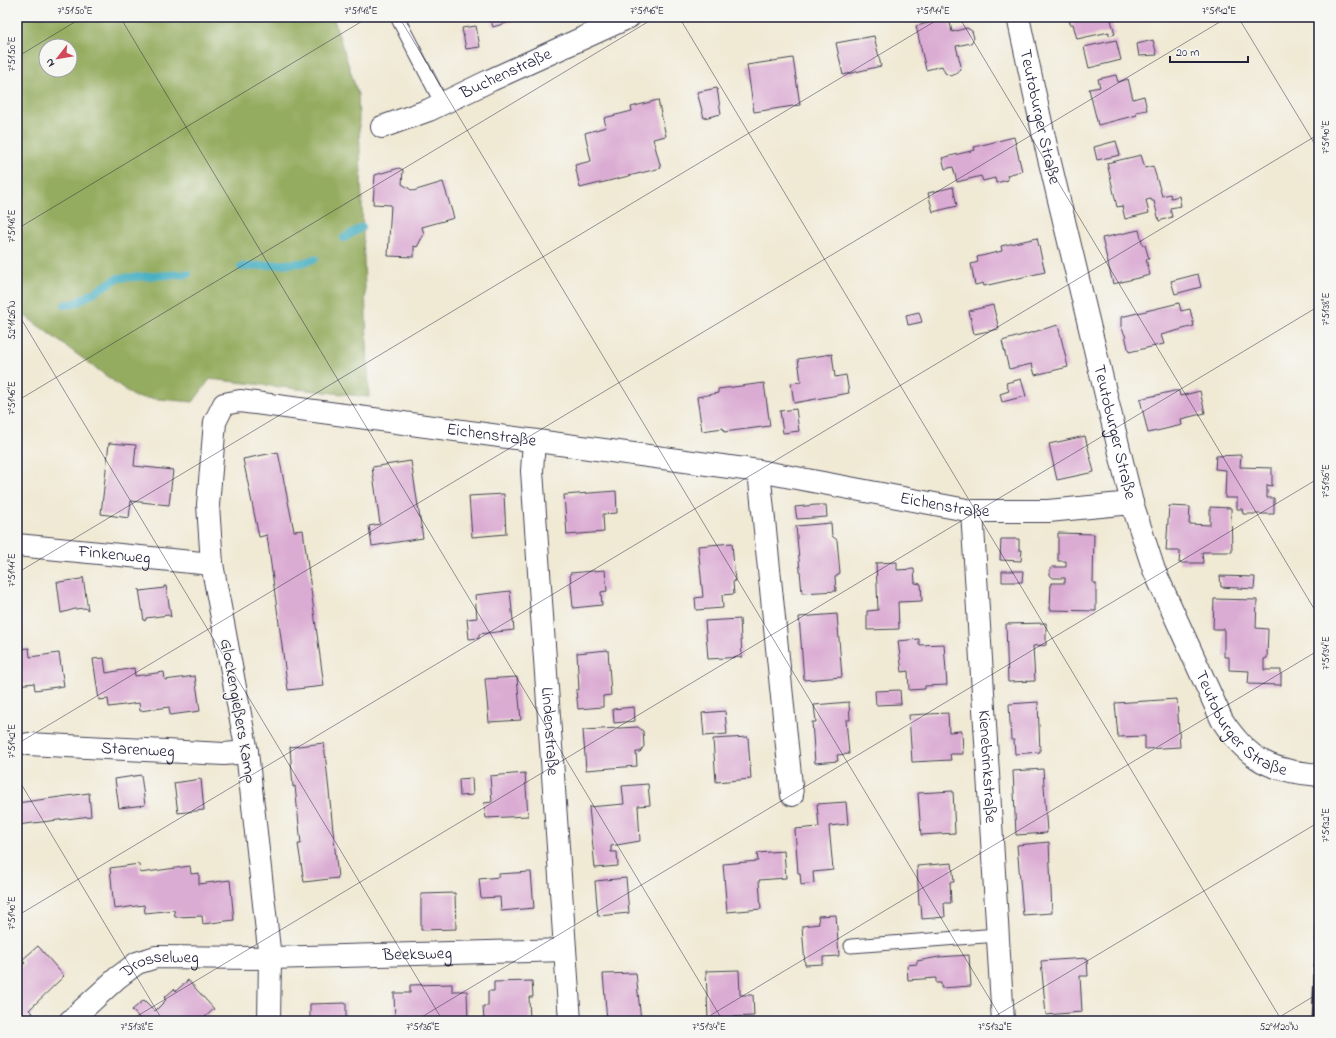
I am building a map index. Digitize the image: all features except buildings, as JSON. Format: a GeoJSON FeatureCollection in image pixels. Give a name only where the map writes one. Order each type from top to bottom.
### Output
{"type":"FeatureCollection","features":[{"type":"Feature","properties":{"kind":"street","name":"Buchenstraße"},"geometry":{"type":"LineString","coordinates":[[382,127],[442,104],[629,17]]}},
{"type":"Feature","properties":{"kind":"street","name":"Teutoburger Straße"},"geometry":{"type":"LineString","coordinates":[[1018,17],[1046,146],[1132,503],[1154,570],[1222,720],[1235,740],[1252,755],[1275,768],[1319,775]]}},
{"type":"Feature","properties":{"kind":"street","name":"Eichenstraße"},"geometry":{"type":"LineString","coordinates":[[224,404],[240,401],[759,470],[972,511],[1048,511],[1132,503]]}},
{"type":"Feature","properties":{"kind":"street","name":"Glockengießers Kamp"},"geometry":{"type":"LineString","coordinates":[[224,404],[215,422],[208,505],[212,564],[247,752],[270,958],[270,1021]]}},
{"type":"Feature","properties":{"kind":"street","name":"Lindenstraße"},"geometry":{"type":"LineString","coordinates":[[534,441],[532,471],[570,1021]]}},
{"type":"Feature","properties":{"kind":"street"},"geometry":{"type":"LineString","coordinates":[[759,470],[792,795]]}},
{"type":"Feature","properties":{"kind":"street","name":"Kienebrinkstraße"},"geometry":{"type":"LineString","coordinates":[[972,511],[1003,1021]]}},
{"type":"Feature","properties":{"kind":"street","name":"Finkenweg"},"geometry":{"type":"LineString","coordinates":[[17,545],[212,564]]}},
{"type":"Feature","properties":{"kind":"street","name":"Starenweg"},"geometry":{"type":"LineString","coordinates":[[28,744],[224,754],[247,752]]}},
{"type":"Feature","properties":{"kind":"street","name":"Beeksweg"},"geometry":{"type":"LineString","coordinates":[[270,958],[566,950]]}},
{"type":"Feature","properties":{"kind":"street","name":"Drosselweg"},"geometry":{"type":"LineString","coordinates":[[70,1021],[117,978],[137,963],[156,957],[270,958]]}},
{"type":"Feature","properties":{"kind":"lane"},"geometry":{"type":"LineString","coordinates":[[397,17],[442,104]]}},
{"type":"Feature","properties":{"kind":"lane"},"geometry":{"type":"LineString","coordinates":[[851,946],[998,935]]}},
{"type":"Feature","properties":{"kind":"green space"},"geometry":{"type":"Polygon","coordinates":[[[17,17],[333,17],[358,95],[369,397],[210,379],[193,402],[135,397],[17,310],[17,17]]]}},
{"type":"Feature","properties":{"kind":"waterway"},"geometry":{"type":"LineString","coordinates":[[344,238],[362,227]]}},
{"type":"Feature","properties":{"kind":"waterway"},"geometry":{"type":"LineString","coordinates":[[241,267],[301,263],[315,259]]}},
{"type":"Feature","properties":{"kind":"waterway"},"geometry":{"type":"LineString","coordinates":[[65,305],[76,303],[118,278],[188,274]]}},
{"type":"Feature","properties":{"kind":"railway"},"geometry":{"type":"LineString","coordinates":[[1313,1021],[1319,877]]}}]}
